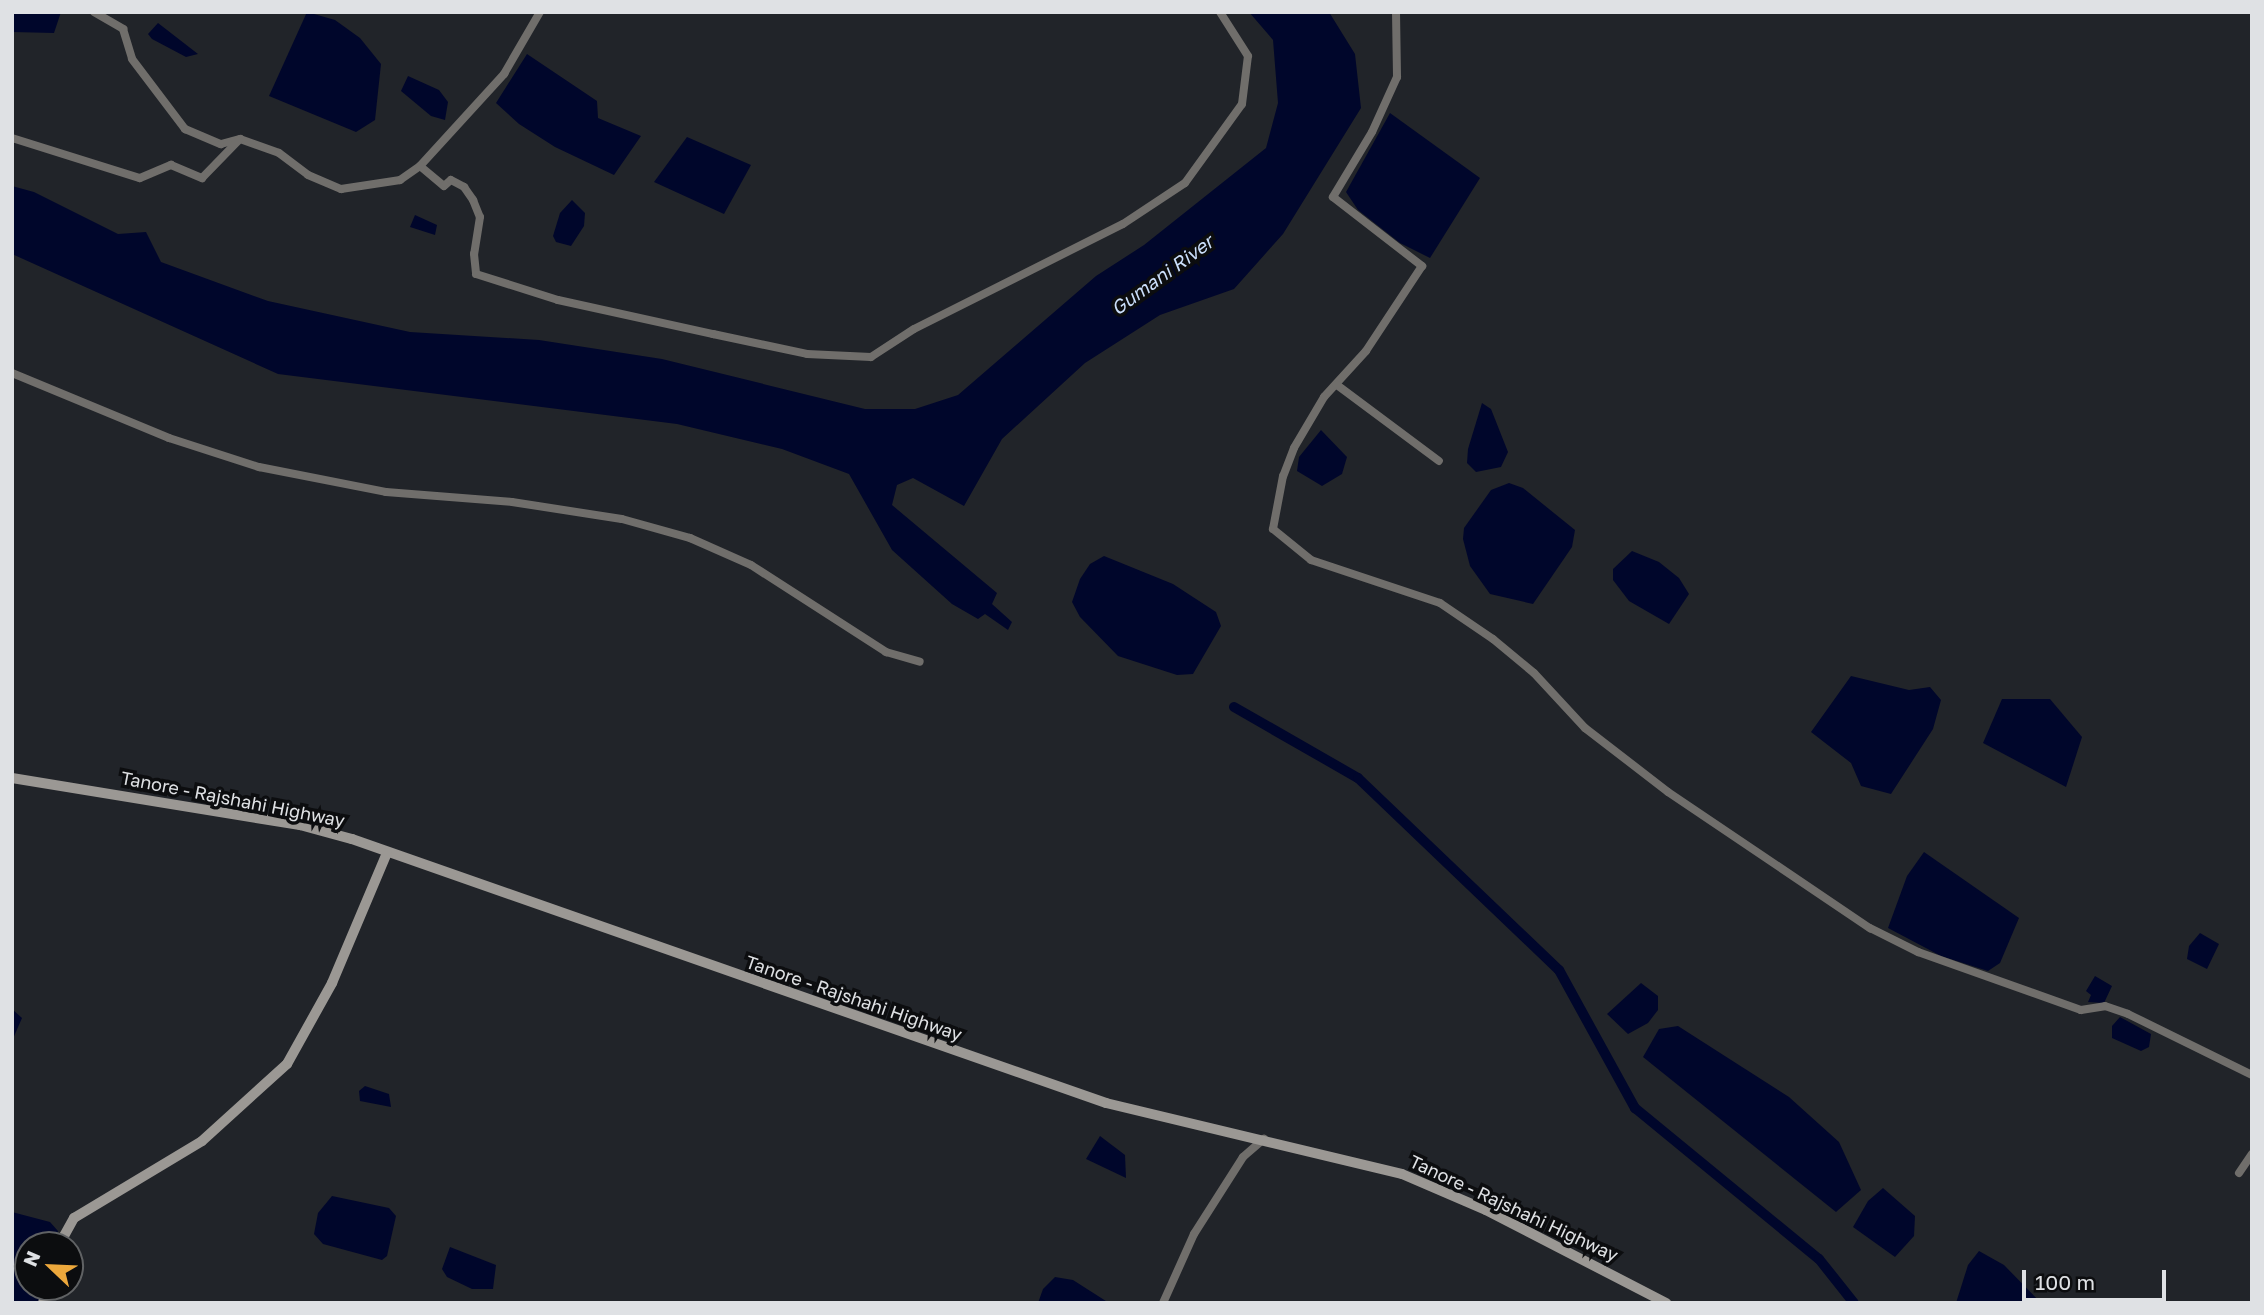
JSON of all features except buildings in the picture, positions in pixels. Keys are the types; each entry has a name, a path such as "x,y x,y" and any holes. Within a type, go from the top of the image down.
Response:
{"main road":[{"name":"Tanore - Rajshahi Highway","path":"12,778 300,825 1106,1103 1402,1174 1486,1210 1666,1303"},
{"path":"67,1231 74,1218 202,1141 287,1064 332,983 387,853"}],"street":[{"path":"94,12 123,29 132,59 185,129 221,144 240,139 279,153 308,176 341,189 400,180 420,166 504,74 540,12"},
{"path":"420,166 444,186 451,180 464,187 473,200 480,218 474,254 476,274 558,300 807,354 871,357 914,329 1123,224 1185,183 1242,104 1248,56 1220,12"},
{"path":"1396,12 1397,77 1372,132 1333,197 1422,266 1366,351 1324,397 1293,448 1283,476 1273,529 1311,561 1440,603 1493,639 1534,673 1585,728 1668,792 1870,928 1918,952 2081,1010 2105,1006 2129,1014 2252,1075"},
{"path":"12,138 140,178 171,165 202,178 240,139"},
{"path":"12,373 169,438 258,467 386,492 512,502 608,517 690,538 751,565 886,652 920,662"},
{"path":"1337,385 1439,461"},
{"path":"1163,1303 1194,1234 1243,1157 1264,1139"},
{"path":"2239,1173 2252,1154"}],"water":[{"path":"12,12 61,12 54,33 12,32"},
{"path":"307,12 335,20 360,38 381,64 375,120 356,132 269,96"},
{"name":"Gumani River","path":"1249,12 1329,12 1355,54 1361,108 1283,234 1234,289 1160,315 1085,363 1002,439 964,506 913,478 897,485 892,505 997,593 992,604 1012,622 1008,630 985,614 978,619 952,604 892,550 849,474 782,449 677,424 278,374 12,254 12,186 34,192 118,234 146,232 161,262 268,301 410,332 539,340 662,359 865,409 915,409 958,395 1096,276 1144,245 1266,148 1278,103 1273,40"},
{"path":"158,23 198,54 186,57 152,39 148,34"},
{"path":"527,54 597,101 598,118 641,136 614,175 555,147 519,124 496,103"},
{"path":"408,76 439,90 448,102 445,120 431,116 401,91"},
{"path":"1390,113 1480,178 1430,258 1400,243 1358,210 1346,192"},
{"path":"687,137 751,165 724,214 654,182"},
{"path":"572,200 585,213 584,226 571,246 556,242 553,236 560,213"},
{"path":"415,215 437,225 435,235 410,227"},
{"path":"1482,403 1491,409 1508,452 1501,467 1476,472 1467,463 1468,449"},
{"path":"1321,430 1347,457 1342,474 1322,486 1297,471 1299,457"},
{"path":"1509,483 1523,488 1575,530 1572,547 1533,604 1490,594 1470,566 1463,539 1464,528 1491,490"},
{"path":"1632,551 1659,562 1679,578 1689,594 1669,624 1629,601 1613,580 1613,569"},
{"path":"1104,556 1173,584 1216,612 1221,626 1193,674 1177,675 1118,656 1080,617 1072,602 1080,579 1090,564"},
{"path":"1851,676 1909,690 1930,687 1941,700 1933,729 1891,794 1861,786 1851,763 1811,732"},
{"path":"2002,699 2050,699 2082,737 2066,787 1983,743"},
{"path":"1924,852 2019,918 2000,963 1988,971 1941,956 1888,928 1907,876"},
{"path":"2200,933 2219,944 2207,969 2187,959 2189,946"},
{"path":"2095,976 2112,986 2104,1003 2088,1002 2091,995 2086,991"},
{"path":"1641,983 1658,996 1658,1010 1648,1023 1628,1034 1607,1014"},
{"path":"12,1009 22,1018 12,1041"},
{"path":"2120,1017 2151,1034 2149,1047 2141,1051 2112,1038 2112,1026"},
{"path":"1678,1026 1789,1097 1839,1142 1861,1190 1836,1212 1643,1057 1659,1029"},
{"path":"365,1086 389,1094 391,1107 360,1101 359,1091"},
{"path":"1100,1136 1125,1155 1126,1178 1086,1159"},
{"path":"1883,1188 1915,1216 1914,1236 1895,1257 1853,1227 1868,1201"},
{"path":"332,1196 389,1208 396,1216 387,1256 382,1260 323,1244 314,1234 318,1213"},
{"path":"12,1212 50,1222 58,1231 14,1231 14,1301 40,1301 12,1303"},
{"path":"450,1247 496,1265 493,1289 472,1289 447,1277 442,1269"},
{"path":"1979,1251 2004,1265 2041,1303 1956,1303 1968,1265"},
{"path":"1055,1277 1073,1280 1109,1303 1038,1303 1043,1289"}],"waterway":[{"path":"1234,707 1358,778 1559,970 1635,1108 1819,1259 1854,1303"}]}
